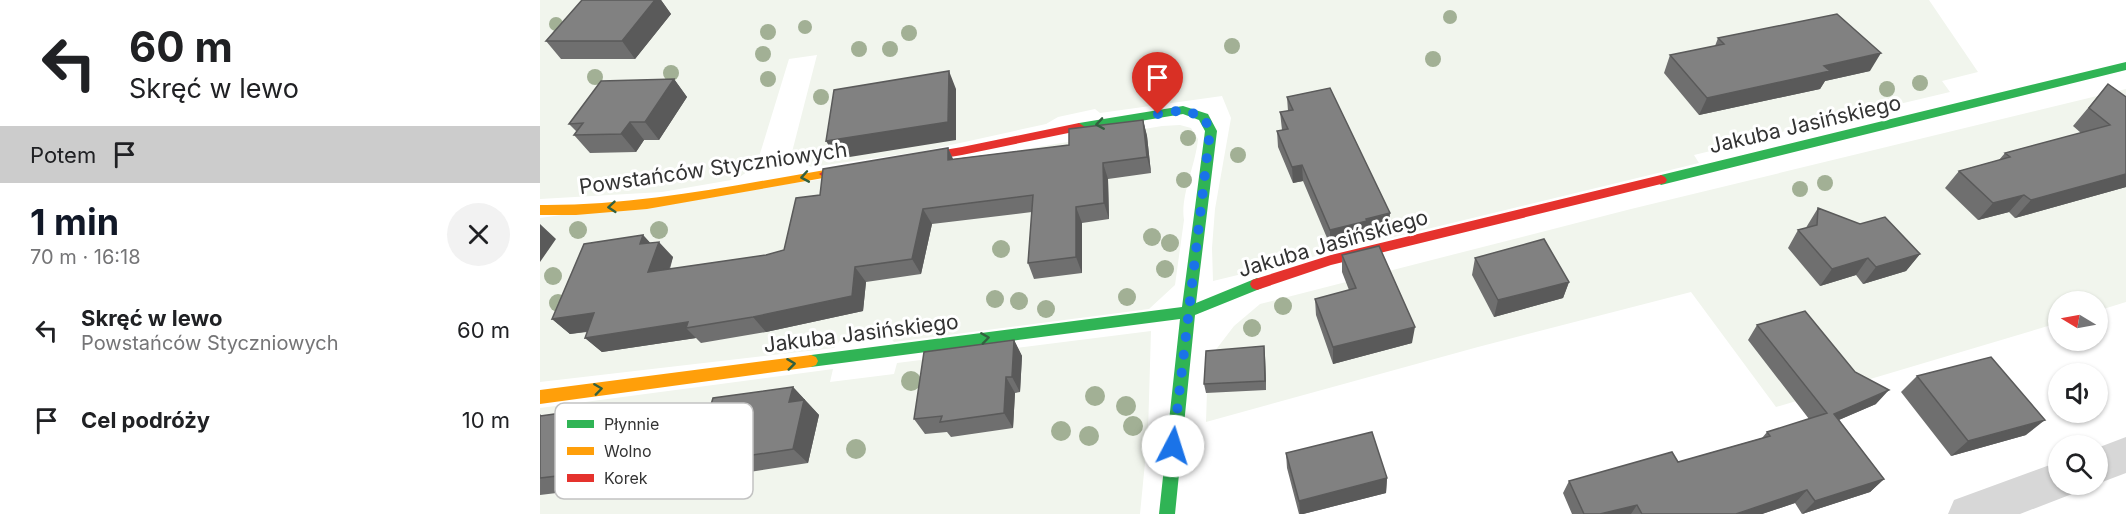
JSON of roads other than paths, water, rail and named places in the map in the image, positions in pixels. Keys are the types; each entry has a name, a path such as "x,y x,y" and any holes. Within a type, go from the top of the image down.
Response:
{"street":[{"name":"Jakuba Jasińskiego","path":"540,397 1188,312 1234,292 1331,260 1937,114 2126,66"},
{"name":"Powstańców Styczniowych","path":"540,210 566,211 650,203 962,151 1183,110 1204,117 1210,131 1167,514"},
{"path":"2108,462 2126,455"},
{"path":"1968,514 2048,485"}]}
